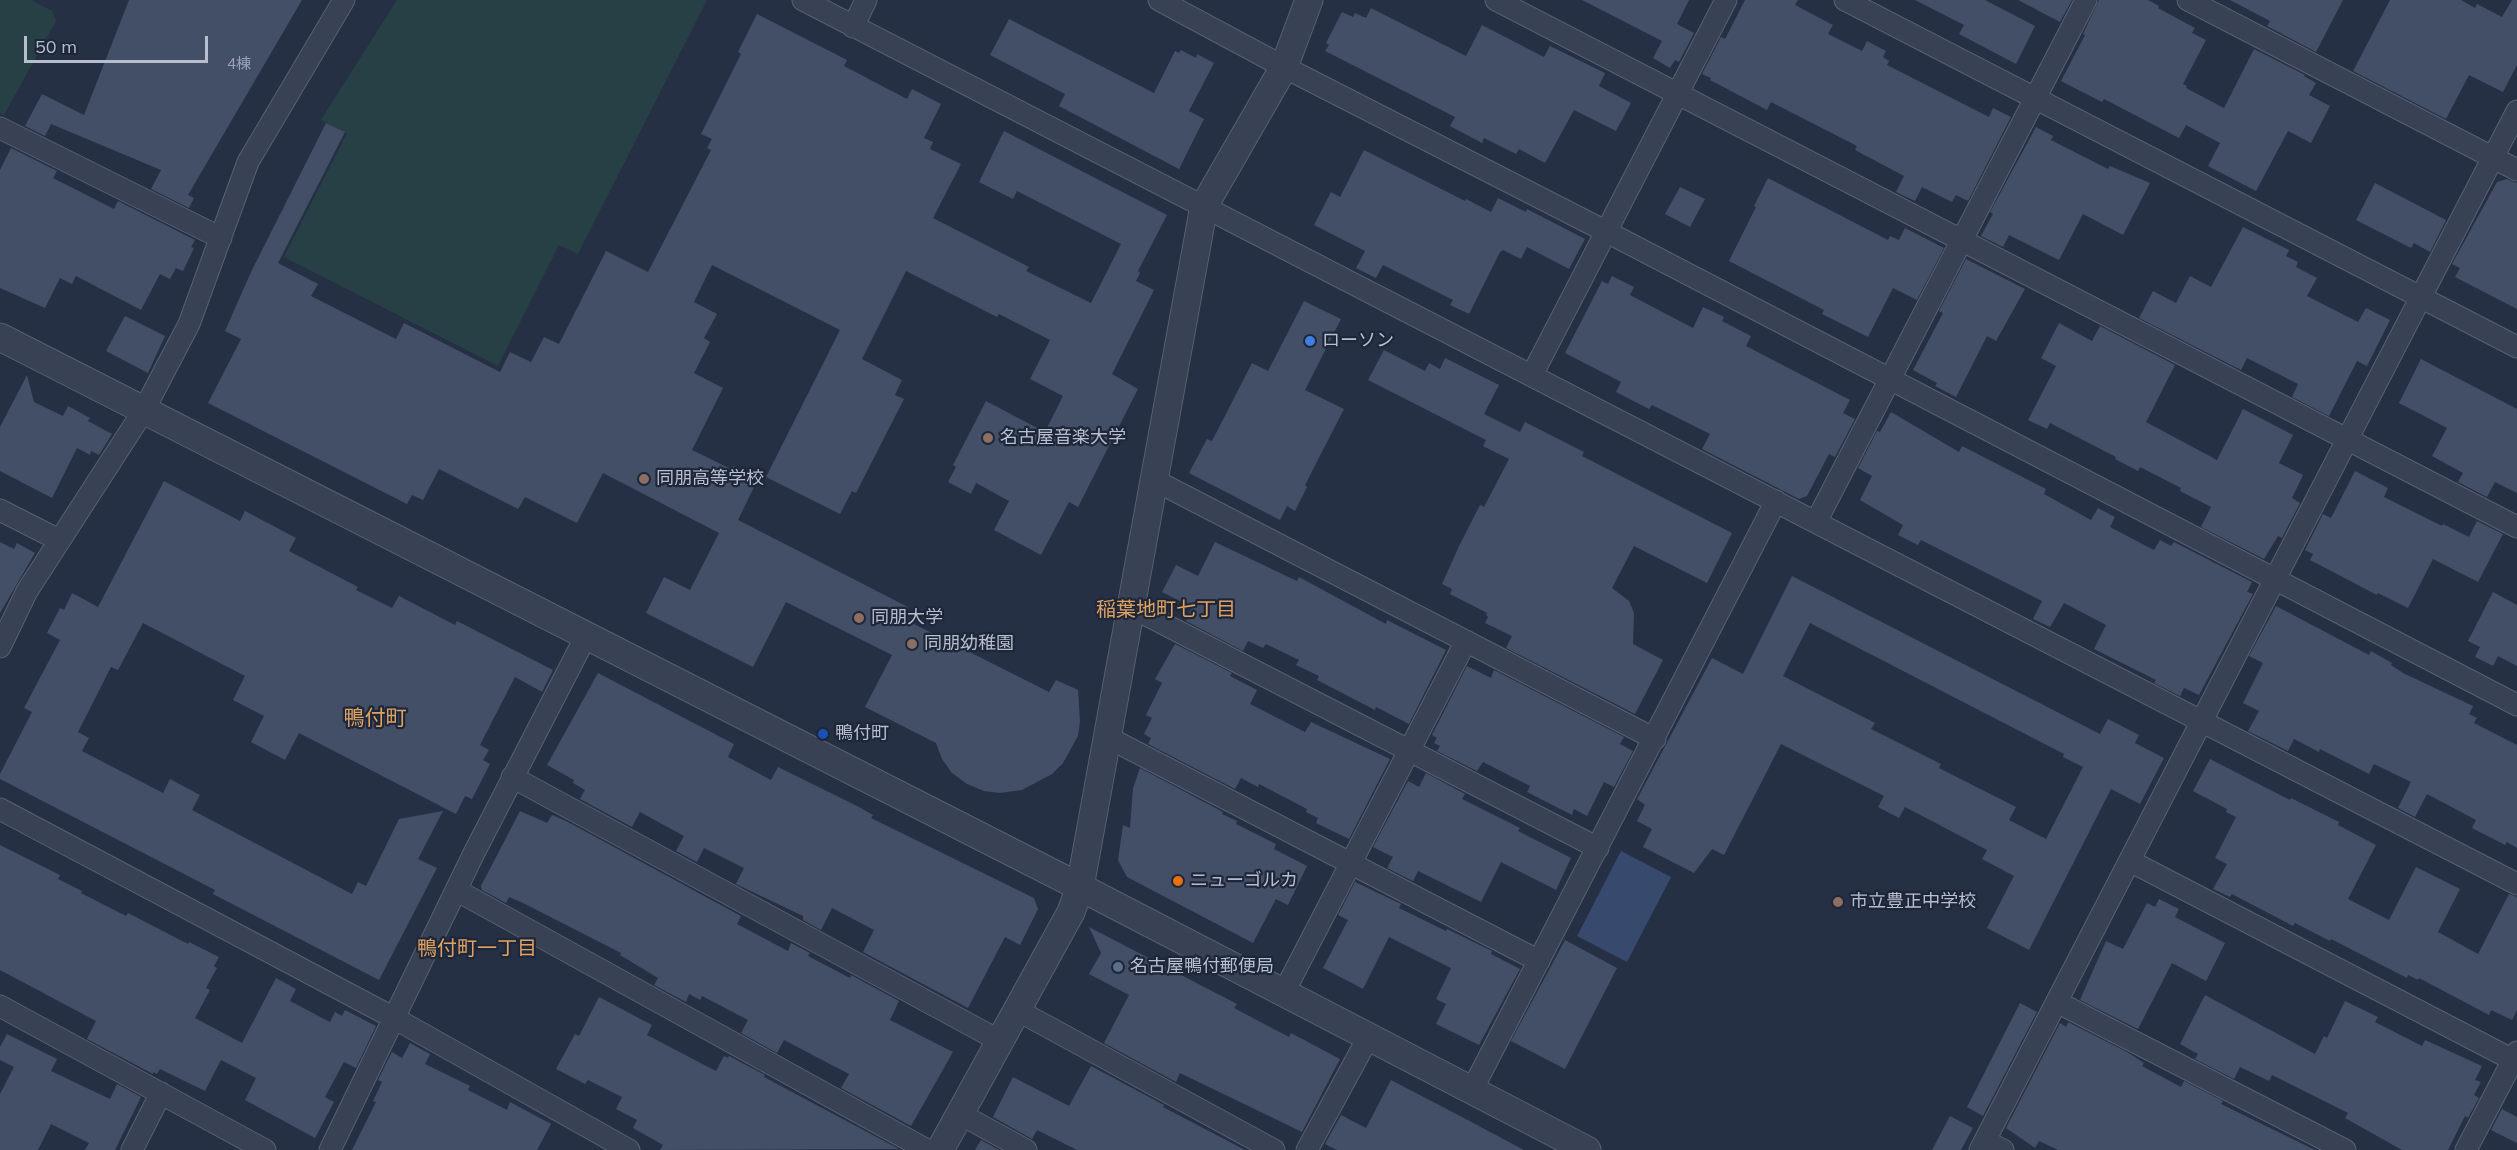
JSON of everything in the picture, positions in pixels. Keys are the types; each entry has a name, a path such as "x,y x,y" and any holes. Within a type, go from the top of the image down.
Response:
{"street":[{"path":"0,647 27,591 144,410 189,324 248,162 344,0"},
{"path":"803,0 2517,885"},
{"path":"853,27 866,0"},
{"path":"1159,0 1284,68 1607,232 2517,705"},
{"path":"940,1150 1071,912 1080,887 1204,206 1284,68 1309,0"},
{"path":"1496,0 2517,527"},
{"path":"1532,375 1726,0"},
{"path":"1845,0 2517,347"},
{"path":"1816,522 2086,0"},
{"path":"2188,0 2517,170"},
{"path":"1989,1147 2057,1002 2517,111"},
{"path":"0,128 221,238"},
{"path":"0,337 1080,887 1587,1150"},
{"path":"1154,480 1656,739"},
{"path":"1472,1090 1656,739 1776,501"},
{"path":"0,510 58,540"},
{"path":"1131,607 1598,848"},
{"path":"330,1150 512,777 586,636"},
{"path":"1284,992 1466,641"},
{"path":"1107,737 1539,962"},
{"path":"512,777 1000,1041"},
{"path":"0,809 394,1018 629,1150"},
{"path":"2130,861 2516,1058 2466,1150"},
{"path":"456,890 927,1150"},
{"path":"2057,1002 2345,1150"},
{"path":"0,1006 265,1150"},
{"path":"1017,1010 1274,1150"},
{"path":"1307,1150 1369,1036"},
{"path":"132,1150 161,1093"},
{"path":"960,1114 1026,1150"}],"green space":[{"path":"0,0 31,0 52,11 56,21 4,115 0,113"},
{"path":"397,0 707,0 578,254 559,245 498,366 284,257 347,133 321,120"}],"water":[{"path":"1621,851 1671,877 1627,962 1577,936"}],"building":[{"path":"129,0 302,0 188,195 194,198 189,208 151,189 161,170 51,124 45,136 25,126 42,94 84,115"},
{"path":"1582,0 1689,0 1677,24 1694,33 1679,62 1675,60 1670,68 1653,58 1662,41"},
{"path":"1745,0 1798,0 1795,5 1833,25 1828,34 1862,51 1867,41 1886,51 1883,57 1889,61 1887,65 1989,117 1993,108 2011,117 1968,201 1956,195 1952,202 1922,187 1915,201 1896,192 1904,176 1855,150 1857,146 1771,102 1767,110 1702,74 1721,37 1725,39"},
{"path":"1915,0 1985,0 2035,26 2016,64 1959,34 1964,25"},
{"path":"2018,0 2072,0 2060,22"},
{"path":"2099,0 2148,0 2195,28 2192,33 2206,40 2183,84 2187,86 2186,88 2224,108 2254,49 2305,75 2316,83 2309,95 2330,106 2311,143 2288,131 2256,191 2208,166 2220,143 2186,125 2179,138 2104,99 2102,102 2061,81 2085,35 2083,34"},
{"path":"2230,0 2343,0 2316,52 2267,26 2270,21"},
{"path":"2390,0 2461,0 2475,8 2477,4 2502,17 2512,0 2517,0 2517,65 2503,92 2469,75 2446,119 2353,71"},
{"path":"1371,8 1466,56 1482,25 1544,57 1550,46 1605,73 1599,86 1631,103 1616,131 1574,110 1545,163 1519,149 1516,154 1484,138 1482,143 1450,126 1455,117 1325,51 1329,45 1326,43 1342,12 1353,17 1355,13 1366,18"},
{"path":"757,14 847,60 844,66 907,99 912,89 941,104 924,138 933,142 930,149 961,164 933,218 1029,267 1026,271 1091,303 1121,244 1017,191 1013,199 979,182 1004,131 1167,215 1138,271 1140,273 1136,281 1154,290 1112,374 1138,389 1078,507 1069,502 1041,555 994,530 1009,501 976,483 971,494 948,482 956,467 953,465 986,401 1045,432 1063,396 1030,379 1050,340 999,314 997,317 906,271 862,359 902,380 895,395 904,399 856,493 852,491 840,514 766,477 840,330 712,265 694,302 717,314 704,338 710,342 694,373 723,388 692,450 731,469 733,466 758,479 738,520 908,607 902,618 1049,692 1056,680 1078,690 1080,722 1078,736 1063,763 1052,774 1022,790 1000,793 984,791 967,784 952,773 942,759 936,743 865,707 892,655 786,602 753,667 646,613 664,577 690,590 719,533 603,473 577,523 525,497 518,509 439,469 423,500 412,495 407,504 208,403 241,339 225,331 251,272 326,123 345,132 278,263 318,284 311,296 396,339 404,323 500,372 510,352 531,362 544,337 559,344 606,251 648,272 711,150 707,148 712,139 701,134 741,54 738,52"},
{"path":"1009,19 1154,93 1175,51 1179,53 1181,50 1196,58 1197,54 1214,63 1189,111 1204,119 1179,169 1059,106 1065,94 990,55"},
{"path":"2036,127 2053,136 2051,140 2108,169 2110,166 2150,183 2123,235 2083,214 2059,260 2009,235 2003,247 1981,236 1993,214 1990,212"},
{"path":"11,148 57,171 53,178 114,209 118,201 195,240 191,247 194,248 183,271 176,268 170,279 160,274 141,310 76,276 72,284 60,278 45,308 0,288 0,170"},
{"path":"1364,150 1491,212 1498,198 1526,212 1527,209 1585,239 1569,269 1527,247 1521,259 1503,250 1469,314 1450,305 1453,300 1383,265 1376,278 1356,268 1365,251 1314,225 1331,192 1340,197"},
{"path":"1768,178 1888,240 1890,236 1899,240 1905,228 1944,248 1917,300 1893,288 1868,337 1822,314 1824,310 1729,261"},
{"path":"2507,179 2517,183 2517,309 2455,277 2460,268 2452,264 2497,182"},
{"path":"2375,183 2446,220 2430,252 2414,243 2411,248 2356,220"},
{"path":"1680,187 1705,199 1690,227 1665,214"},
{"path":"2243,227 2289,250 2286,256 2298,262 2296,267 2317,278 2307,296 2358,322 2366,308 2390,320 2367,366 2357,361 2329,416 2292,397 2298,384 2247,358 2241,370 2139,318 2153,291 2176,303 2190,276 2211,287"},
{"path":"1966,259 2025,289 1996,341 1987,336 1956,397 1935,386 1937,383 1913,370 1943,313 1939,311"},
{"path":"1612,276 1634,287 1630,295 1693,328 1703,307 1724,317 1722,321 1751,336 1746,346 1850,400 1843,413 1855,419 1835,457 1829,454 1807,496 1799,499 1702,449 1710,434 1652,405 1649,409 1616,392 1621,382 1565,353 1602,281 1608,284"},
{"path":"1304,301 1341,319 1305,390 1344,409 1305,485 1307,487 1295,511 1287,506 1280,520 1189,473 1207,439 1212,441 1252,363 1268,371"},
{"path":"125,316 165,336 148,373 106,351"},
{"path":"2059,323 2092,341 2100,326 2175,365 2146,422 2217,460 2243,409 2293,435 2279,463 2303,475 2292,498 2300,503 2282,538 2278,536 2264,559 2201,527 2211,507 2180,491 2181,488 2140,467 2138,471 2050,423 2047,429 2028,420 2056,366 2041,358"},
{"path":"1384,350 1425,371 1429,363 1440,369 1445,358 1499,385 1484,414 1520,432 1525,422 1584,452 1582,456 1732,533 1707,583 1634,546 1612,588 1629,601 1634,613 1633,644 1663,660 1635,714 1506,648 1512,636 1485,623 1487,613 1450,594 1452,589 1442,584 1480,505 1484,507 1509,459 1483,446 1486,440 1368,380"},
{"path":"2421,359 2517,409 2517,493 2495,482 2487,497 2458,482 2463,473 2432,456 2447,428 2399,403"},
{"path":"27,375 34,402 63,416 68,406 90,418 88,421 112,434 99,455 91,451 90,455 77,448 52,498 0,471 0,427"},
{"path":"1891,412 1959,452 1962,446 2046,489 2044,494 2091,520 2098,508 2115,517 2110,527 2154,550 2160,540 2171,546 2174,542 2252,582 2247,592 2253,594 2199,695 2184,688 2180,696 2154,683 2156,680 2094,649 2106,625 2064,603 2050,627 2033,619 2042,601 1921,540 1918,545 1898,535 1903,525 1860,500 1872,476 1858,468 1877,431 1880,432"},
{"path":"2355,471 2388,488 2384,497 2442,526 2443,524 2469,537 2477,521 2503,534 2478,582 2433,559 2408,608 2378,593 2377,595 2310,560 2313,554 2305,550 2323,514 2331,518"},
{"path":"164,481 240,521 245,511 296,538 289,551 358,587 356,590 392,608 399,596 455,625 457,621 553,670 542,692 515,677 480,745 489,750 483,760 490,764 472,799 465,796 456,814 299,733 285,760 251,742 264,716 233,700 245,676 143,623 118,670 111,667 78,732 89,738 82,751 163,793 170,779 200,795 192,810 352,894 358,882 366,886 399,819 443,811 418,859 437,868 379,980 213,894 215,890 0,779 0,774 32,712 24,708 60,640 47,633 60,608 64,610 72,593 98,607"},
{"path":"0,542 14,549 17,543 35,553 0,613"},
{"path":"1215,542 1297,581 1299,577 1386,624 1387,620 1446,650 1409,724 1376,707 1375,710 1317,680 1319,676 1296,665 1299,660 1266,644 1263,648 1248,641 1243,651 1186,621 1192,607 1162,592 1176,565 1198,576"},
{"path":"1792,576 2100,734 2108,719 2139,735 2135,743 2164,758 2140,804 2111,789 2029,950 1987,928 2014,876 1982,859 1987,850 1905,807 1899,818 1878,807 1884,796 1781,744 1724,855 1712,849 1694,873 1643,847 1652,829 1637,821 1645,805 1637,799 1712,658 1743,674","holes":["1810,623 2064,754 2063,757 2083,767 2046,839 2009,820 2016,807 1939,768 1941,764 1871,729 1875,723 1783,676"]},
{"path":"2493,592 2517,605 2517,666 2498,656 2493,666 2475,657 2480,647 2468,641"},
{"path":"2276,606 2369,655 2371,651 2392,663 2391,665 2403,673 2473,706 2469,714 2477,718 2474,723 2517,745 2517,848 2507,842 2505,845 2472,828 2476,820 2427,794 2415,817 2398,808 2411,782 2374,764 2369,774 2320,749 2319,752 2294,739 2288,751 2248,731 2259,711 2243,703 2263,663 2249,656"},
{"path":"1175,644 1232,673 1230,676 1257,690 1250,704 1305,732 1311,722 1390,759 1349,839 1316,823 1318,818 1306,812 1307,809 1259,784 1258,787 1241,778 1235,789 1148,744 1151,738 1144,734 1152,718 1146,715 1162,683 1155,679"},
{"path":"1467,666 1491,678 1494,670 1624,737 1620,744 1633,751 1614,787 1604,782 1587,816 1574,809 1572,815 1527,792 1530,786 1483,762 1477,771 1437,751 1440,746 1434,743 1437,738 1432,735"},
{"path":"598,673 734,744 728,757 771,780 778,767 859,807 873,815 871,818 1034,898 1038,909 1020,945 1005,937 968,1008 863,952 874,930 832,908 821,930 803,920 803,916 736,884 744,868 704,848 697,862 676,851 684,836 640,812 632,827 580,799 585,790 573,783 574,780 547,765"},
{"path":"2210,759 2339,822 2338,825 2376,845 2348,899 2389,920 2416,867 2460,889 2438,932 2478,954 2509,894 2517,897 2517,1010 2512,1020 2491,1010 2489,1015 2419,978 2418,980 2408,975 2407,978 2331,939 2330,941 2295,923 2293,926 2232,894 2230,897 2213,889 2227,864 2215,858 2236,817 2226,812 2227,809 2193,791"},
{"path":"1140,768 1223,812 1222,814 1237,821 1236,824 1276,844 1274,849 1307,866 1288,905 1276,899 1253,943 1127,877 1118,860 1123,825 1130,828 1133,788"},
{"path":"1426,773 1465,794 1462,799 1520,828 1518,831 1571,858 1556,890 1501,862 1481,902 1418,871 1413,881 1387,868 1393,857 1373,847 1408,781 1419,787"},
{"path":"520,811 547,823 552,815 568,822 741,916 737,924 788,951 791,943 810,953 808,956 850,978 851,975 899,1001 890,1020 953,1052 911,1126 841,1088 849,1074 784,1040 777,1053 741,1033 748,1020 702,996 700,1000 689,994 686,1002 654,985 658,978 620,955 621,953 523,903 509,897 506,903 482,890 481,886"},
{"path":"0,845 60,875 58,879 82,891 81,893 126,916 128,913 219,957 214,966 217,968 206,988 210,990 195,1018 242,1043 276,978 296,989 290,1001 330,1022 335,1012 342,1016 345,1010 376,1026 356,1068 344,1062 325,1097 334,1102 315,1138 245,1100 256,1078 221,1060 205,1091 160,1069 157,1074 153,1072 153,1074 87,1039 96,1021 0,970"},
{"path":"1355,882 1401,904 1399,908 1492,951 1491,954 1520,969 1479,1045 1436,1024 1446,1004 1436,999 1451,968 1389,937 1363,989 1323,968 1348,920 1338,915"},
{"path":"2159,899 2179,909 2175,917 2225,943 2206,981 2172,963 2138,1029 2080,1000 2106,941 2123,949 2147,903 2155,907"},
{"path":"1089,927 1237,1004 1234,1008 1289,1037 1291,1033 1340,1059 1302,1132 1180,1073 1176,1082 1104,1043 1129,995 1089,974 1101,953"},
{"path":"1565,940 1617,968 1565,1069 1511,1041"},
{"path":"2205,995 2315,1054 2324,1036 2327,1038 2345,1001 2378,1017 2375,1022 2422,1046 2425,1040 2482,1066 2475,1080 2481,1082 2474,1095 2479,1098 2468,1118 2465,1116 2448,1150 2402,1150 2345,1118 2348,1113 2272,1075 2269,1081 2240,1067 2234,1079 2195,1059 2198,1054 2180,1044"},
{"path":"599,997 652,1025 647,1035 716,1071 724,1056 728,1058 729,1056 899,1149 660,1150 663,1145 633,1128 637,1120 616,1109 622,1097 588,1080 585,1084 556,1069 575,1034 579,1036"},
{"path":"2020,1003 2037,1012 1983,1116 1967,1107"},
{"path":"2068,1022 2127,1052 2144,1063 2142,1066 2181,1087 2184,1081 2223,1101 2221,1104 2315,1150 2058,1150 2039,1141 2035,1148 2006,1128 2060,1023 2066,1027"},
{"path":"7,1034 57,1059 51,1071 110,1099 117,1084 141,1097 115,1150 85,1150 89,1143 51,1124 38,1150 0,1150 0,1094 14,1067 0,1060 0,1047"},
{"path":"410,1043 430,1054 425,1064 470,1086 468,1090 507,1110 510,1102 551,1124 537,1150 352,1150 376,1102 373,1101 382,1082 378,1080 392,1052 402,1058"},
{"path":"1091,1066 1245,1150 1077,1150 1037,1130 1032,1139 993,1117 1013,1077 1069,1106"},
{"path":"1391,1080 1524,1150 1337,1150 1325,1144 1341,1115 1366,1128"},
{"path":"2502,1109 2517,1117 2517,1143 2491,1130"},
{"path":"1950,1116 1973,1128 1961,1150 1932,1150"},
{"path":"981,1140 999,1150 975,1150"}],"place":[{"name":"ローソン","path":"1310,341"},
{"name":"名古屋音楽大学","path":"988,438"},
{"name":"同朋高等学校","path":"644,479"},
{"name":"同朋大学","path":"859,618"},
{"name":"同朋幼稚園","path":"912,644"},
{"name":"鴨付町","path":"823,734"},
{"name":"ニューゴルカ","path":"1178,881"},
{"name":"市立豊正中学校","path":"1838,902"},
{"name":"名古屋鴨付郵便局","path":"1118,967"}],"district":[{"name":"稲葉地町七丁目","path":"1166,610"},
{"name":"鴨付町","path":"375,719"},
{"name":"鴨付町一丁目","path":"477,949"}]}
